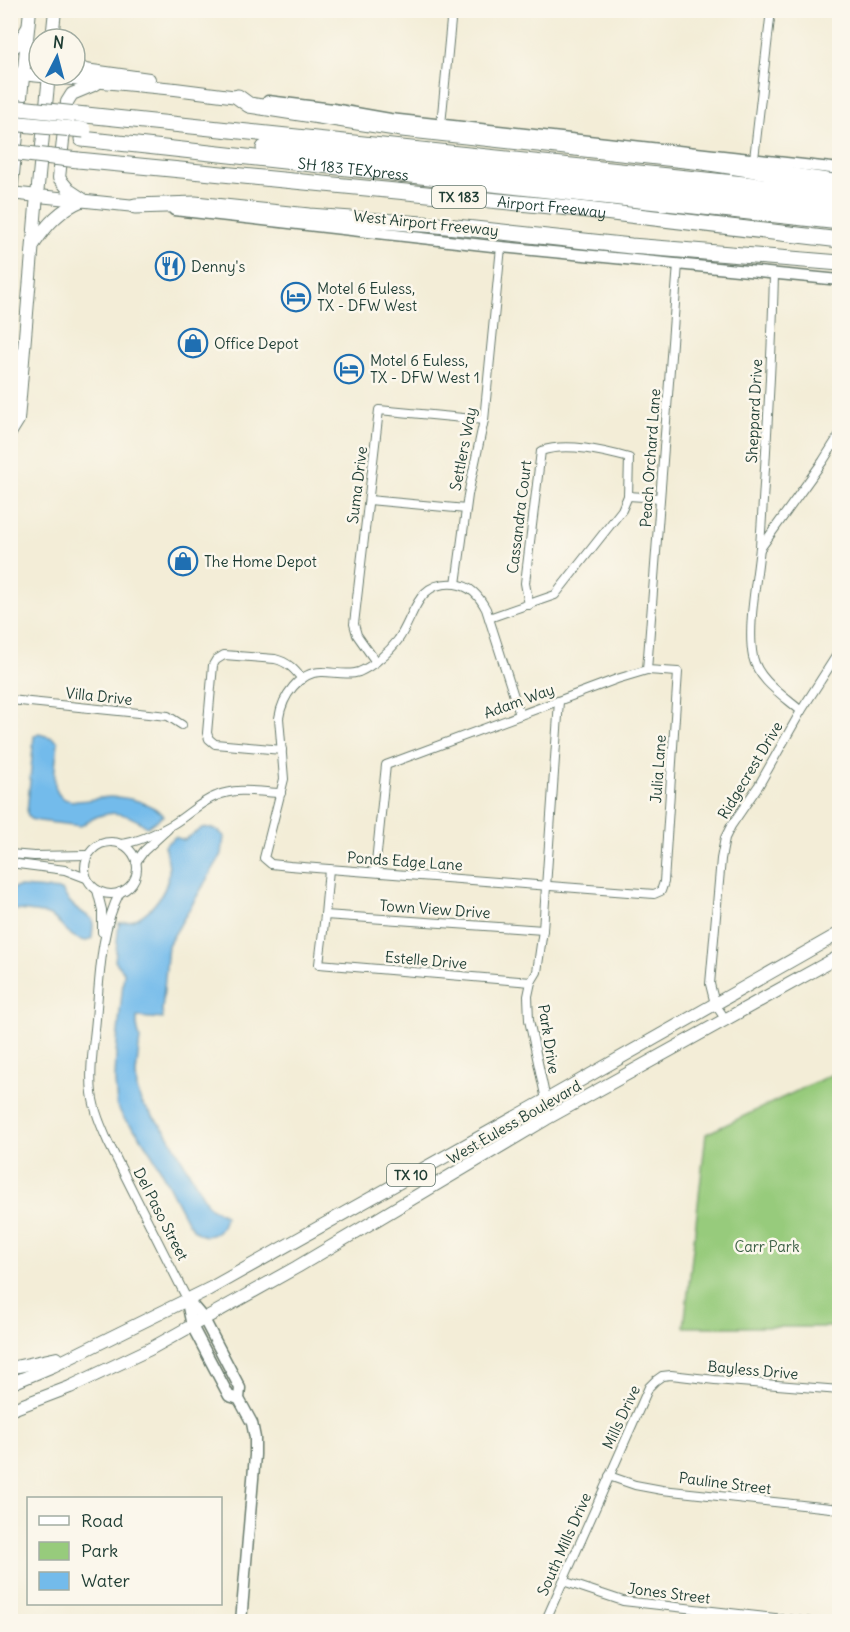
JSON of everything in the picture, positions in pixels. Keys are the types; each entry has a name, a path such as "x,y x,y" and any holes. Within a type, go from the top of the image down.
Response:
{"highway":[{"path":"238,97 249,105 402,129 703,162 840,183"},
{"path":"10,107 84,128 840,194"},
{"name":"SH 183 TEXpress","path":"84,128 840,222"},
{"name":"SH 183 TEXpress","path":"13,129 84,128 840,208"},
{"name":"Airport Freeway","path":"10,152 570,208 840,240"},
{"path":"135,206 195,204 840,264"}],"main road":[{"path":"11,196 13,129 24,75 30,10"},
{"path":"54,27 55,10"},
{"path":"10,51 19,42 29,25"},
{"path":"87,70 157,80 175,89"},
{"path":"10,73 27,75"},
{"path":"87,80 175,89 441,125 840,169"},
{"path":"84,200 69,190 60,178 67,102 72,94 100,82"},
{"path":"10,433 18,420 36,195 48,87"},
{"name":"West Airport Freeway","path":"11,196 36,195 501,247 840,280"},
{"path":"32,247 43,230 56,217 70,206 84,200"},
{"name":"West Euless Boulevard","path":"10,1384 53,1366 209,1288 840,933"},
{"name":"West Euless Boulevard","path":"10,1410 70,1387 192,1326 297,1268 546,1119 840,956"},
{"name":"Del Paso Street","path":"187,1299 204,1319 240,1388 239,1399 252,1423 255,1438 241,1622"},
{"name":"Del Paso Street","path":"187,1299 192,1326 229,1396 239,1399"},
{"path":"10,1368 85,1350"},
{"path":"10,1415 40,1400"}],"street":[{"path":"441,125 452,10"},
{"path":"754,159 771,10"},
{"name":"Settlers Way","path":"456,584 466,509 484,420 501,247"},
{"name":"Peach Orchard Lane","path":"646,670 678,264"},
{"name":"Sheppard Drive","path":"774,273 759,550 753,617 753,658 761,674 770,684 801,711"},
{"name":"Suma Drive","path":"375,662 357,635 354,624 379,410 484,420"},
{"path":"759,550 824,461 840,434"},
{"name":"Cassandra Court","path":"529,605 525,583 541,451 554,446 608,452 629,458 628,495"},
{"path":"489,618 555,595 622,510 628,495 660,498"},
{"path":"369,500 466,509"},
{"path":"136,862 144,851 173,824 216,796 237,790 281,793 285,771 279,718 290,690 307,675 320,672 357,673 375,662 398,640 426,591 436,585 456,584 471,589 480,598 489,618 520,715"},
{"name":"Ridgecrest Drive","path":"726,1020 715,1004 710,984 721,859 725,838 840,650"},
{"path":"282,750 215,744 209,739 207,733 213,665 224,655 276,659 293,668 303,680"},
{"name":"Adam Way","path":"375,872 386,765 646,670"},
{"name":"Julia Lane","path":"646,670 678,672 664,882 661,891 654,894"},
{"name":"Villa Drive","path":"10,700 168,716 182,725"},
{"name":"Park Drive","path":"546,1119 546,1100 529,1020 528,996 531,982 537,972 543,930 559,701"},
{"name":"Ponds Edge Lane","path":"281,793 264,858 271,864 654,894"},
{"path":"121,844 143,839 173,824"},
{"path":"10,862 65,870 86,878 97,890 112,894 120,892 132,883 135,877 136,862 128,848 121,844 114,842 99,844 88,855 85,862 86,878"},
{"path":"10,854 88,855"},
{"path":"326,915 329,869"},
{"path":"97,890 102,910 103,942"},
{"path":"103,942 120,892"},
{"name":"Town View Drive","path":"326,915 543,930"},
{"name":"Estelle Drive","path":"326,915 319,964 531,982"},
{"name":"Del Paso Street","path":"103,942 91,1075 92,1095 108,1142 187,1299"},
{"name":"Bayless Drive","path":"665,1376 840,1390"},
{"name":"Mills Drive","path":"609,1476 649,1387 665,1376"},
{"name":"Pauline Street","path":"609,1476 635,1485 662,1490 840,1509"},
{"name":"South Mills Drive","path":"545,1622 609,1476"},
{"name":"Jones Street","path":"563,1581 623,1601 811,1622"}],"green space":[{"name":"Carr Park","path":"839,1071 839,1327 684,1327 706,1134"}],"water":[{"path":"39,734 58,742 55,784 60,796 73,801 105,797 126,798 146,804 164,815 147,827 130,817 114,813 98,816 81,826 30,819 27,813 34,736"},
{"path":"202,828 214,829 224,836 222,854 168,945 163,1019 137,1017 140,1039 136,1074 141,1102 167,1133 209,1207 225,1216 218,1231 205,1236 195,1231 188,1223 153,1156 138,1133 125,1120 117,1106 115,1082 124,972 115,961 119,923 138,918 160,897 168,879 169,870 164,846 175,837 184,840"},
{"path":"20,887 62,890 71,903 92,919 92,938 87,941 76,938 47,915 13,909 11,890"}],"place":[{"name":"Denny's","path":"170,266"},
{"name":"Motel 6 Euless, TX - DFW West","path":"296,297"},
{"name":"Office Depot","path":"193,343"},
{"name":"Motel 6 Euless, TX - DFW West 1","path":"349,369"},
{"name":"The Home Depot","path":"183,561"}]}
